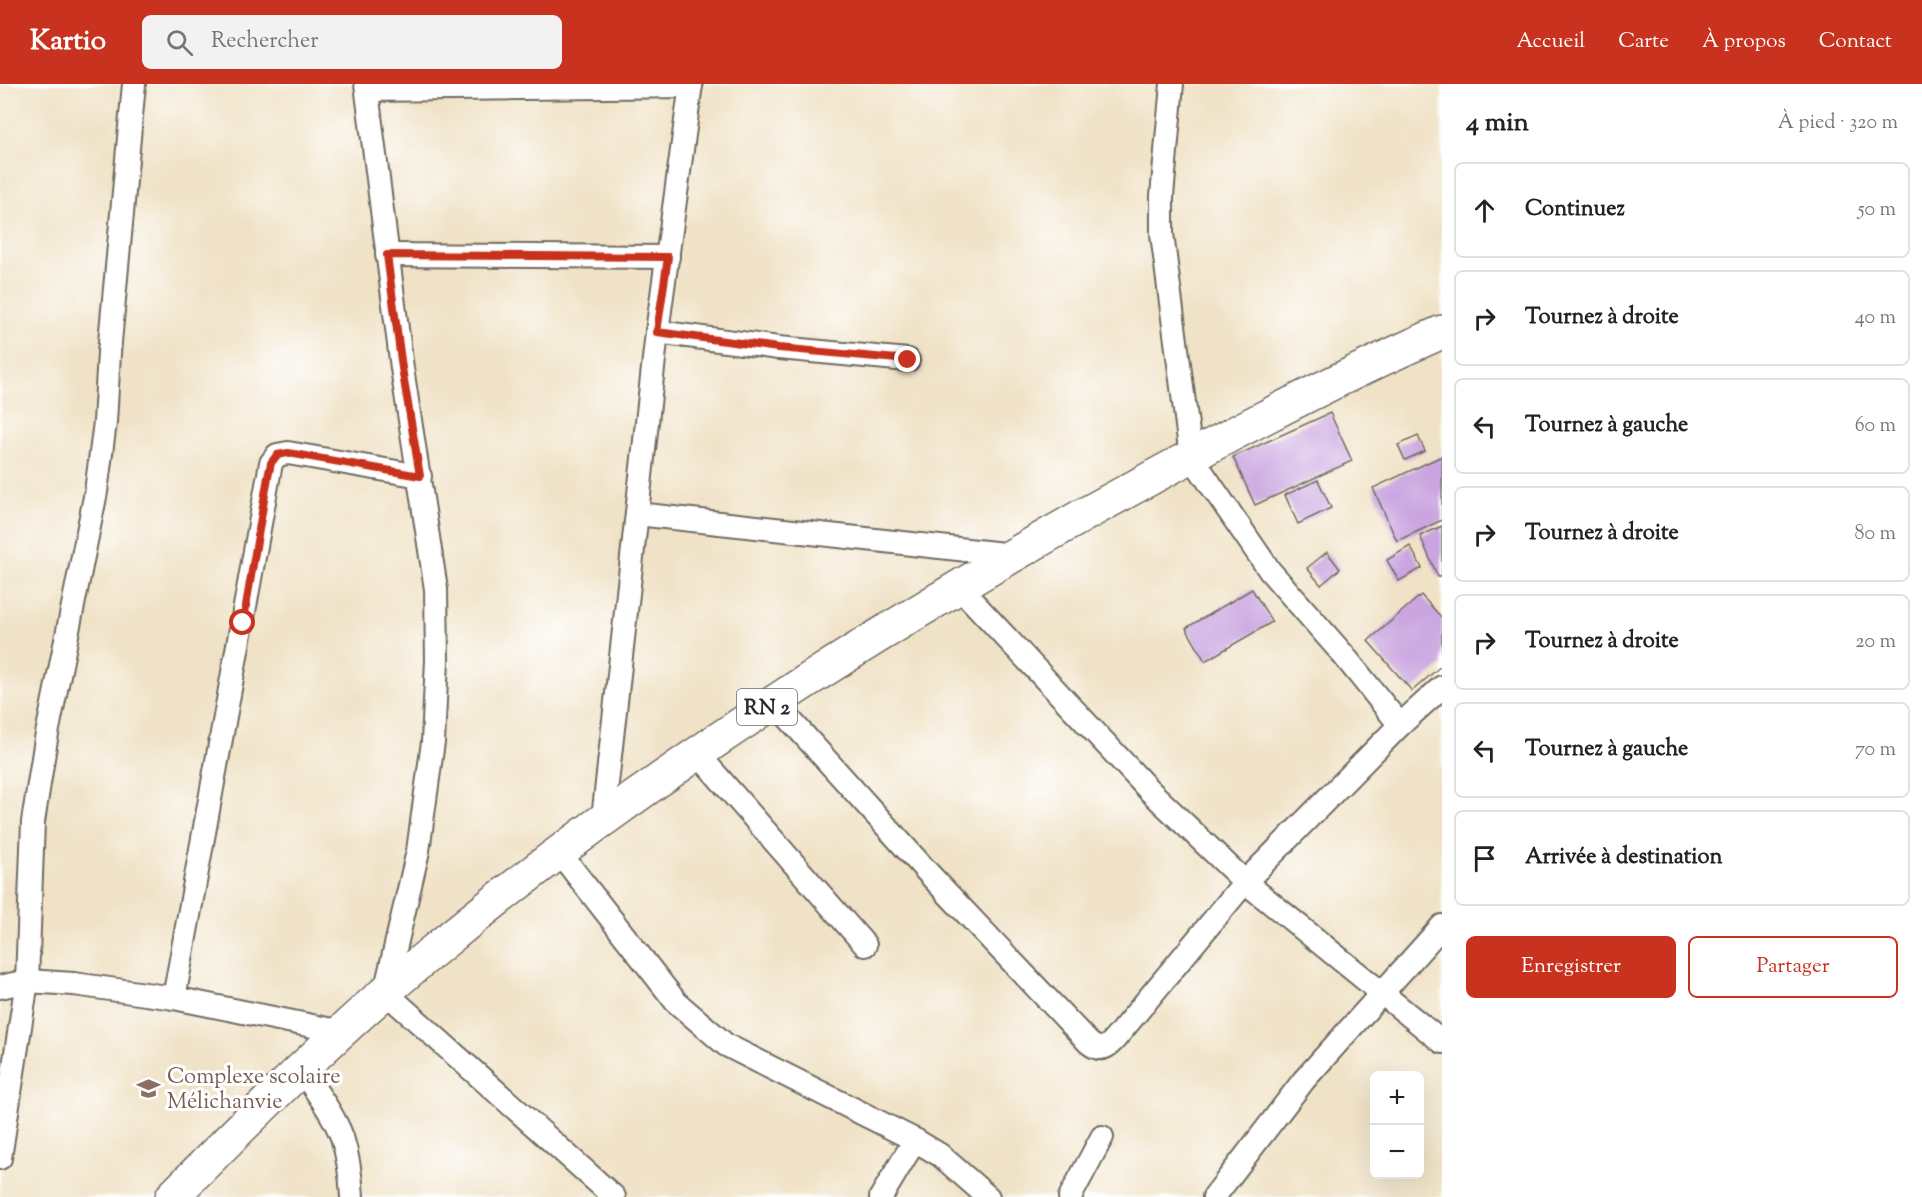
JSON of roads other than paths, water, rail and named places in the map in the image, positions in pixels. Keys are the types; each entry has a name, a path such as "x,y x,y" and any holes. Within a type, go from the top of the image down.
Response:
{"highway":[{"name":"RN 2","path":"172,1197 301,1069 385,993 475,917 559,852 697,753 1013,555 1191,456 1309,394 1442,332"}],"street":[{"path":"0,1158 27,981 33,822 46,738 96,492 105,422 109,353 134,84"},
{"path":"1172,84 1162,196 1162,234 1183,380 1191,456 1270,571 1400,724"},
{"path":"603,819 657,332 691,85 366,87 402,368 436,590 437,660 434,742 418,851 385,993 615,1197"},
{"path":"387,255 668,257"},
{"path":"657,332 779,348 908,360"},
{"path":"174,998 271,463 277,455 288,453 420,476"},
{"path":"637,513 1013,555"},
{"path":"959,587 1148,789 1245,882 1442,1042"},
{"path":"775,703 1030,982 1095,1048 1101,1049 1108,1047 1245,882 1400,724 1442,687"},
{"path":"697,753 866,945"},
{"path":"559,852 676,1002 699,1024 726,1045 915,1140 940,1155 988,1197"},
{"path":"1214,1197 1304,1080 1442,926"},
{"path":"0,987 27,981 74,984 174,998 342,1032"},
{"path":"301,1069 326,1106 342,1136 350,1172 352,1197"},
{"path":"1070,1197 1102,1137"},
{"path":"880,1197 915,1140"}],"place":[{"name":"Complexe scolaire Mélichanvie","path":"149,1088"}]}
